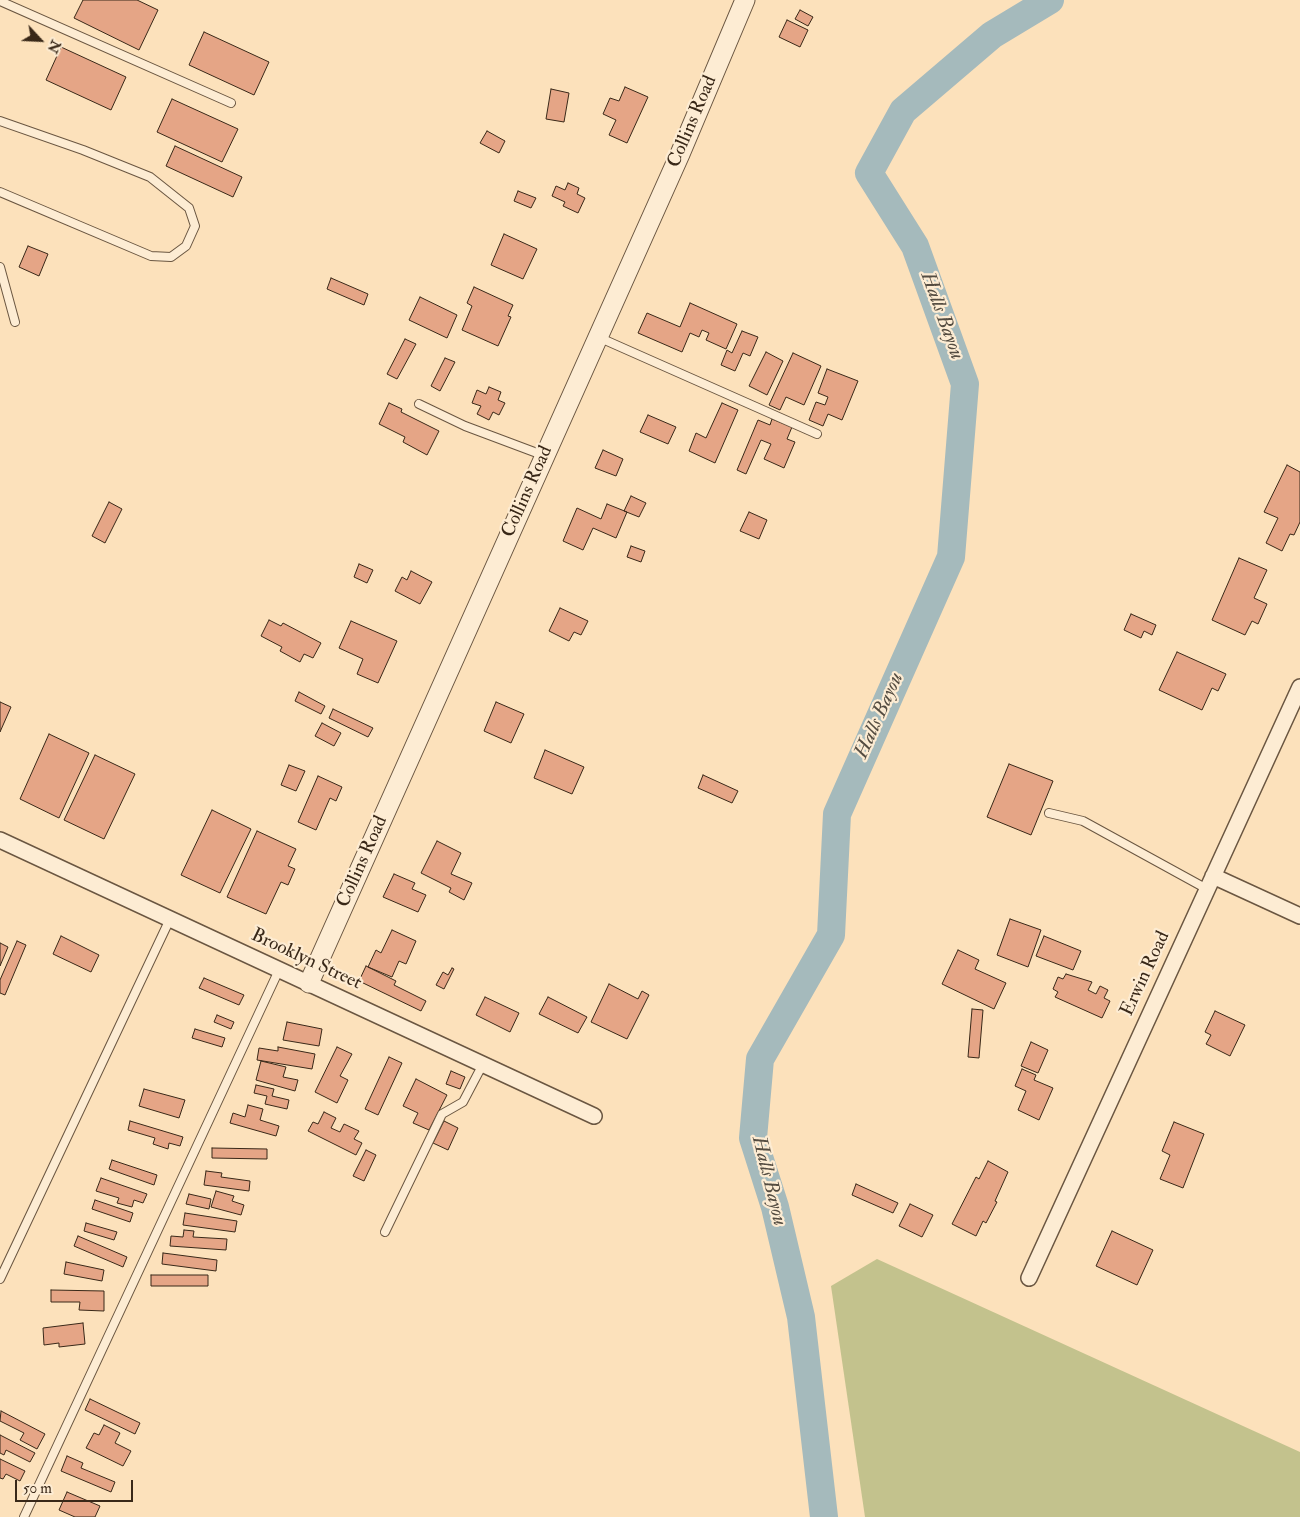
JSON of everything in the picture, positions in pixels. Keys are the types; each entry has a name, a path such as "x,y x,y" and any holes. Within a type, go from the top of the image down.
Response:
{"street":[{"name":"Collins Road","path":"309,983 598,337 745,0"},
{"name":"Erwin Road","path":"1029,1278 1300,687"},
{"name":"Brooklyn Street","path":"0,840 594,1116"},
{"path":"1210,882 1300,916"}],"lane":[{"path":"0,1 231,103"},
{"path":"0,121 83,150 150,177 189,208 195,226 186,246 170,257 151,256 0,192"},
{"path":"0,267 14,322"},
{"path":"598,337 817,434"},
{"path":"420,404 465,426 545,456"},
{"path":"1049,813 1083,821 1210,882"},
{"path":"0,1279 170,918"},
{"path":"24,1517 279,970"},
{"path":"385,1232 442,1114 463,1102 482,1064"}],"shaded area":[{"path":"877,1259 1300,1452 1300,1517 865,1517 831,1286"}],"building":[{"path":"83,0 137,0 158,10 139,50 74,18"},
{"path":"800,10 813,17 808,26 795,19"},
{"path":"787,20 808,30 800,47 779,37"},
{"path":"204,32 269,62 254,95 189,65"},
{"path":"61,47 126,77 111,110 46,80"},
{"path":"625,87 648,97 627,143 609,135 616,120 603,114 610,98 619,101"},
{"path":"551,89 569,93 564,122 546,119"},
{"path":"172,99 238,129 222,162 157,132"},
{"path":"487,131 505,141 499,153 480,143"},
{"path":"175,146 242,177 233,197 166,166"},
{"path":"568,183 579,188 577,194 585,198 578,213 563,206 565,202 552,196 556,186 565,190"},
{"path":"518,191 536,198 531,208 514,201"},
{"path":"504,234 537,249 523,279 491,265"},
{"path":"28,246 48,254 39,276 19,267"},
{"path":"331,278 368,294 364,305 327,289"},
{"path":"474,287 513,305 508,316 511,317 498,346 462,330 472,306 467,303"},
{"path":"420,297 457,315 447,338 409,320"},
{"path":"690,303 737,324 726,349 706,340 709,333 702,330 699,337 690,333 682,352 638,333 647,313 680,327"},
{"path":"742,331 758,337 750,356 743,353 735,371 721,365 727,350 732,353"},
{"path":"405,339 416,344 397,379 387,374"},
{"path":"766,352 783,361 767,395 749,386"},
{"path":"793,353 821,366 804,405 786,397 780,410 769,405"},
{"path":"445,358 455,362 440,391 431,386"},
{"path":"827,369 858,381 842,420 828,414 823,426 809,420 816,402 825,405 828,397 818,393"},
{"path":"489,387 501,392 498,400 505,403 499,415 493,412 489,420 477,414 481,406 472,403 477,390 486,394"},
{"path":"389,403 402,409 401,412 439,431 427,455 403,442 405,437 379,424"},
{"path":"722,403 738,410 715,463 689,451 696,433 706,438"},
{"path":"648,415 676,427 668,444 640,432"},
{"path":"772,419 792,427 787,439 795,442 784,468 764,459 771,444 761,440 746,474 737,470 758,420 770,425"},
{"path":"603,450 623,459 616,476 595,468"},
{"path":"1287,465 1300,472 1300,522 1294,535 1290,534 1282,551 1266,543 1278,518 1264,512"},
{"path":"631,496 646,503 639,517 624,511"},
{"path":"109,502 122,509 105,543 92,536"},
{"path":"607,504 627,512 616,538 593,528 583,550 563,541 577,508 601,519"},
{"path":"749,512 767,520 759,539 740,531"},
{"path":"631,546 645,551 641,562 627,557"},
{"path":"1239,558 1267,570 1254,598 1267,604 1258,624 1252,621 1245,635 1212,620"},
{"path":"359,564 373,570 367,583 354,577"},
{"path":"411,571 432,582 420,604 395,591 402,577 407,580"},
{"path":"560,608 588,621 581,635 574,632 569,641 549,631"},
{"path":"1131,614 1156,625 1152,635 1144,631 1141,638 1124,630"},
{"path":"269,620 281,626 283,623 321,643 313,658 304,654 300,662 280,651 282,647 261,636"},
{"path":"351,621 397,641 378,683 357,674 363,659 339,648"},
{"path":"1177,652 1226,674 1218,691 1212,688 1202,710 1159,690"},
{"path":"299,692 325,706 321,714 295,701"},
{"path":"0,702 11,707 0,732"},
{"path":"496,702 524,714 511,743 484,731"},
{"path":"333,709 373,728 368,737 329,718"},
{"path":"322,723 341,733 334,746 315,736"},
{"path":"49,734 89,753 59,818 20,799"},
{"path":"545,750 584,767 572,794 534,778"},
{"path":"95,755 135,774 104,839 64,820"},
{"path":"1009,764 1053,781 1031,835 987,817"},
{"path":"289,765 305,771 296,791 281,785"},
{"path":"703,775 738,791 732,803 698,788"},
{"path":"318,776 342,787 336,801 330,798 316,830 298,822"},
{"path":"212,810 251,829 220,893 181,875"},
{"path":"257,831 296,849 288,866 295,869 288,885 281,882 266,914 227,897"},
{"path":"437,841 461,853 451,874 472,883 464,900 449,892 451,888 421,873"},
{"path":"394,874 415,883 412,889 426,895 418,912 383,897"},
{"path":"1010,919 1041,930 1028,967 997,955"},
{"path":"392,930 416,941 406,964 399,961 392,977 368,967 376,950 381,953"},
{"path":"61,936 99,955 91,972 53,954"},
{"path":"1044,936 1081,951 1073,970 1036,956"},
{"path":"17,941 26,945 5,995 0,993 0,980"},
{"path":"0,943 8,947 0,966"},
{"path":"958,950 979,960 975,969 1006,983 994,1009 942,984"},
{"path":"366,966 396,981 394,985 426,1001 421,1011 359,981"},
{"path":"452,968 454,969 444,989 436,985 443,972 448,975"},
{"path":"1066,974 1092,982 1088,990 1096,994 1100,986 1108,990 1104,998 1110,1001 1102,1018 1055,997 1058,992 1053,989 1058,977 1063,979"},
{"path":"204,978 244,995 239,1005 199,988"},
{"path":"609,984 638,999 642,991 649,995 627,1039 591,1022"},
{"path":"485,997 519,1013 510,1032 476,1015"},
{"path":"548,997 587,1017 578,1033 539,1014"},
{"path":"972,1009 983,1010 979,1058 968,1057"},
{"path":"1215,1011 1245,1025 1230,1056 1206,1044 1211,1035 1205,1032"},
{"path":"217,1015 234,1022 231,1029 214,1022"},
{"path":"287,1022 322,1029 319,1046 283,1040"},
{"path":"195,1029 225,1038 222,1047 192,1038"},
{"path":"1031,1042 1048,1050 1038,1073 1021,1066"},
{"path":"278,1047 315,1054 312,1069 257,1060 259,1048 278,1051"},
{"path":"337,1047 352,1054 340,1076 348,1080 337,1103 315,1092"},
{"path":"389,1057 402,1063 378,1115 365,1109"},
{"path":"261,1061 286,1067 283,1077 298,1080 295,1091 256,1080"},
{"path":"1022,1069 1036,1075 1034,1080 1053,1088 1039,1120 1018,1110 1026,1091 1015,1086"},
{"path":"451,1071 465,1077 460,1089 446,1084"},
{"path":"416,1079 447,1095 429,1130 413,1123 418,1113 403,1106"},
{"path":"256,1085 274,1089 272,1096 289,1100 287,1109 265,1104 267,1096 254,1093"},
{"path":"144,1089 185,1100 179,1118 139,1106"},
{"path":"248,1105 263,1109 260,1120 279,1126 276,1136 230,1123 233,1113 245,1117"},
{"path":"324,1112 336,1118 331,1128 340,1132 344,1124 359,1131 354,1139 362,1143 356,1155 308,1131 313,1122 318,1124"},
{"path":"130,1121 183,1137 180,1146 169,1143 168,1149 153,1144 155,1138 128,1130"},
{"path":"444,1121 458,1128 448,1150 433,1143"},
{"path":"1174,1122 1204,1134 1183,1188 1160,1179 1170,1155 1162,1151"},
{"path":"212,1148 267,1149 267,1159 212,1158"},
{"path":"366,1150 376,1155 364,1181 353,1176"},
{"path":"112,1160 157,1175 154,1185 109,1169"},
{"path":"988,1161 1008,1172 995,1201 997,1202 986,1223 983,1221 976,1236 952,1224 976,1177 979,1179"},
{"path":"206,1171 222,1173 221,1177 250,1181 249,1191 204,1185"},
{"path":"101,1178 147,1194 143,1203 134,1200 132,1207 117,1203 119,1198 96,1191"},
{"path":"856,1184 898,1203 893,1213 852,1195"},
{"path":"216,1191 234,1196 232,1201 244,1205 241,1215 211,1207"},
{"path":"189,1194 211,1199 209,1209 186,1204"},
{"path":"95,1200 133,1213 130,1222 92,1209"},
{"path":"910,1204 933,1215 922,1237 899,1226"},
{"path":"185,1213 237,1221 235,1232 183,1225"},
{"path":"86,1223 117,1232 114,1240 84,1231"},
{"path":"184,1230 194,1231 193,1237 227,1239 226,1250 170,1246 171,1236 183,1237"},
{"path":"1112,1231 1153,1250 1137,1285 1096,1266"},
{"path":"78,1236 127,1257 123,1267 74,1246"},
{"path":"163,1253 217,1260 216,1271 162,1264"},
{"path":"66,1262 104,1270 102,1281 64,1274"},
{"path":"151,1275 208,1275 208,1286 151,1286"},
{"path":"51,1290 104,1291 104,1311 79,1310 80,1302 51,1302"},
{"path":"83,1323 85,1344 59,1347 59,1343 44,1345 43,1328"},
{"path":"90,1399 140,1423 135,1434 85,1410"},
{"path":"1,1411 45,1434 37,1449 20,1440 24,1433 0,1421"},
{"path":"104,1425 120,1433 115,1443 131,1451 123,1466 86,1448 94,1433 99,1435"},
{"path":"0,1435 35,1453 30,1462 6,1450 4,1455 0,1453"},
{"path":"67,1456 83,1463 81,1468 115,1482 111,1492 61,1471"},
{"path":"0,1459 25,1471 20,1481 6,1474 3,1479 0,1478"},
{"path":"67,1492 100,1506 95,1517 75,1517 59,1510"}],"waterway":[{"name":"Halls Bayou","path":"824,1517 801,1317 775,1207 753,1138 760,1059 831,935 837,814 951,557 965,384 915,246 869,173 903,111 992,35 1050,0"}]}
